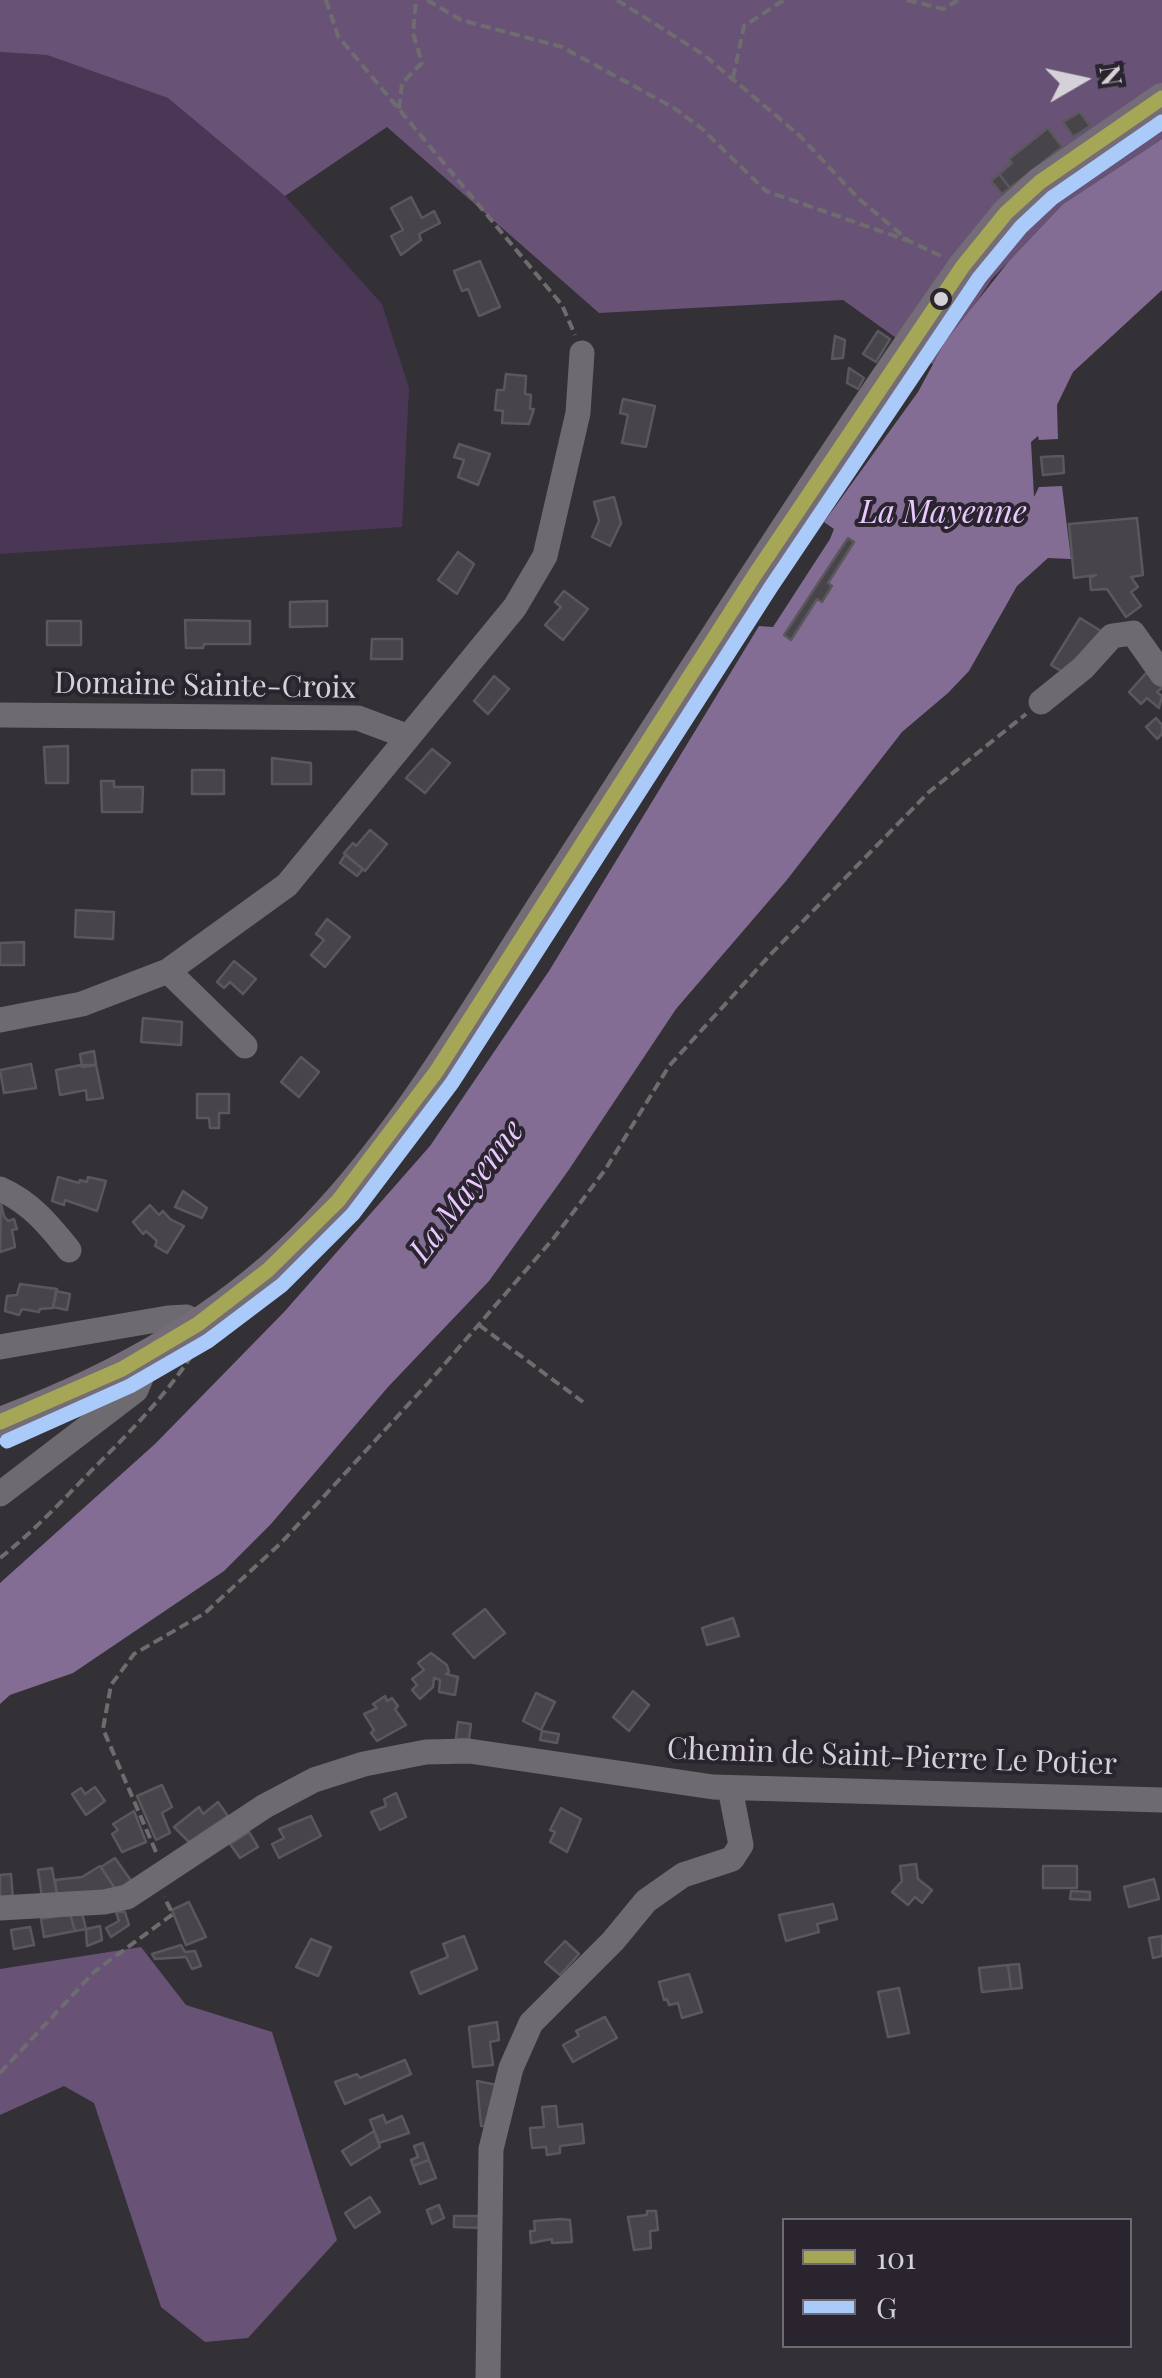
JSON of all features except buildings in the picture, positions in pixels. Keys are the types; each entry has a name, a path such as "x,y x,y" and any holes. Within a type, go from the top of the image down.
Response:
{"main road":[{"path":"0,1422 136,1363 198,1323 299,1242 362,1174 963,266 1031,189 1099,138 1162,98"}],"street":[{"path":"0,1020 82,1004 168,971 287,885 514,607 545,556 578,413 582,353"},
{"path":"1041,702 1083,668 1112,636 1132,632 1162,674"},
{"name":"Domaine Sainte-Croix","path":"0,715 358,718 406,736"},
{"path":"168,971 245,1046"},
{"path":"0,1189 40,1214 69,1250"},
{"path":"0,1347 168,1318 186,1317 198,1323"},
{"path":"0,1494 136,1390 141,1378 136,1363"},
{"name":"Chemin de Saint-Pierre Le Potier","path":"0,1908 104,1902 126,1896 265,1806 314,1780 364,1764 426,1752 469,1751 646,1780 730,1788 1162,1800"},
{"path":"488,2378 491,2149 511,2068 531,2023 613,1941 646,1901 682,1875 732,1860 740,1852 730,1788"}],"path":[{"path":"326,0 338,36 562,304 582,353"},
{"path":"399,109 402,83 422,63 413,34 416,0"},
{"path":"427,0 462,20 562,48 674,108 701,128 766,191 908,241 963,266"},
{"path":"617,0 704,55 799,136 858,198 908,241"},
{"path":"732,79 744,26 784,0"},
{"path":"907,0 944,9 958,0"},
{"path":"0,2074 94,1972 173,1914 104,1729 112,1686 134,1654 205,1613 281,1543 553,1239 605,1170 682,1052 770,955 930,792 1041,702"},
{"path":"479,1325 583,1402"}],"shaded area":[{"path":"0,0 1162,0 1162,139 1063,204 992,279 934,365 843,300 599,313 387,127 285,196 168,98 47,55 0,52"},
{"path":"0,52 47,55 168,98 285,196 382,304 409,388 402,527 0,554"},
{"path":"141,1947 186,2005 272,2032 337,2240 248,2338 205,2342 161,2307 94,2103 64,2086 0,2115 0,1969"}],"water":[{"name":"La Mayenne","path":"1162,139 1162,290 1073,372 1057,405 1058,439 1039,440 1038,436 1031,442 1034,497 1039,487 1062,486 1071,559 1048,558 1017,586 969,671 902,732 786,881 676,1009 489,1281 388,1387 271,1524 224,1571 73,1673 10,1695 0,1704 0,1583 155,1444 285,1311 430,1146 549,971 759,626 773,627 830,539 834,529 824,522 918,392 945,342 1009,261 1063,204","holes":["849,538 854,542 828,583 832,586 822,601 817,599 790,639 785,635"]}],"transit line":[{"name":"101","path":"0,1422 122,1369 198,1324 268,1270 338,1201 436,1072 754,576 963,266 1006,213 1040,182 1162,98"},
{"name":"G","path":"7,1441 130,1386 208,1341 282,1285 353,1214 452,1083 771,587 979,278 1021,227 1052,198 1162,122"}]}
